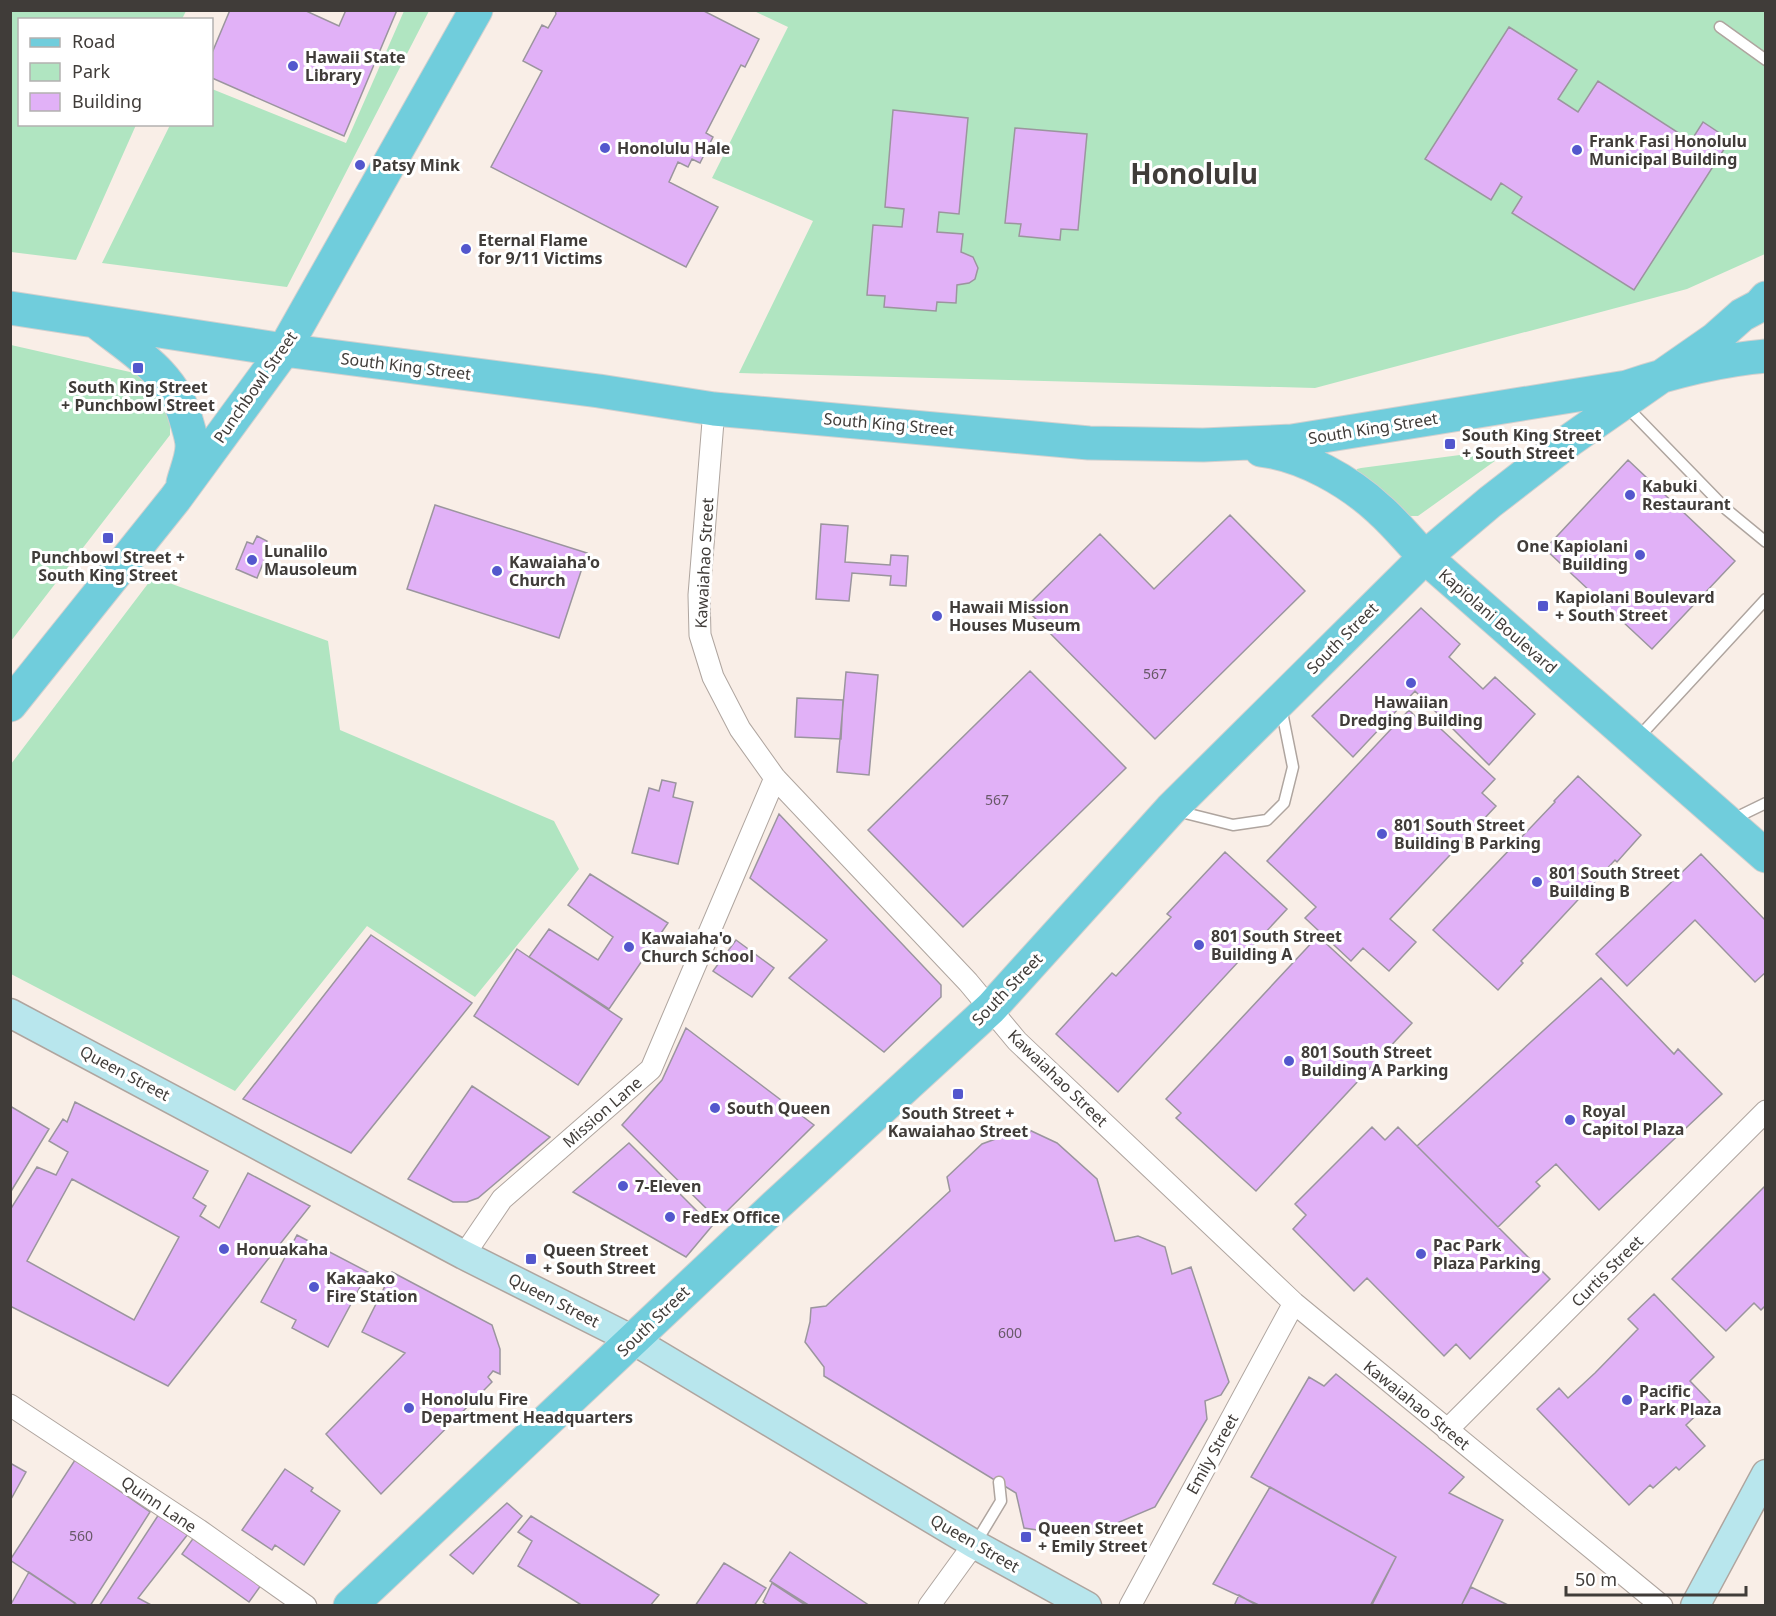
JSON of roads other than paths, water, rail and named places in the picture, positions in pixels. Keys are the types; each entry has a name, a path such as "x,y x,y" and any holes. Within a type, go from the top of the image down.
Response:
{"main road":[{"name":"Punchbowl Street","path":"10,705 181,489 284,350 476,10"},
{"name":"South Street","path":"350,1605 775,1206 991,1008 1171,809 1425,556 1540,463 1715,339 1766,298"},
{"name":"South King Street","path":"10,308 284,350 599,391 714,409 1089,444 1203,445 1292,441 1627,387 1708,364 1766,356"},
{"path":"97,323 149,362 178,397 183,408 192,447 181,489"},
{"name":"Kapiolani Boulevard","path":"1203,445 1270,451 1332,476 1359,492 1425,556 1766,856"},
{"name":"Queen Street","path":"10,1013 464,1255 633,1340 974,1544 1087,1605"},
{"path":"1695,1605 1766,1474"}],"street":[{"name":"Kawaiahao Street","path":"714,409 699,595 700,635 713,677 740,729 775,778 991,1008 1017,1041 1294,1303 1662,1605"},
{"name":"Mission Lane","path":"464,1255 502,1198 651,1069 775,778"},
{"name":"Curtis Street","path":"1447,1430 1766,1111"},
{"name":"Emily Street","path":"1130,1605 1294,1303"},
{"name":"Quinn Lane","path":"10,1405 199,1530 306,1605"},
{"path":"929,1605 974,1544"}],"lane":[{"path":"1720,27 1766,60"},
{"path":"1623,402 1727,510 1766,542"},
{"path":"1634,742 1766,600"},
{"path":"1171,809 1233,825 1267,820 1284,802 1293,767 1280,700"},
{"path":"1726,822 1766,803"},
{"path":"974,1544 1001,1501 999,1482"}],"place":[{"name":"Hawaii State Library","path":"293,66"},
{"name":"Honolulu Hale","path":"605,148"},
{"name":"Frank Fasi Honolulu Municipal Building","path":"1577,150"},
{"name":"Patsy Mink","path":"360,165"},
{"name":"Eternal Flame for 9/11 Victims","path":"466,249"},
{"name":"South King Street + Punchbowl Street","path":"138,368"},
{"name":"South King Street + South Street","path":"1450,444"},
{"name":"Kabuki Restaurant","path":"1630,495"},
{"name":"Punchbowl Street + South King Street","path":"108,538"},
{"name":"One Kapiolani Building","path":"1640,555"},
{"name":"Lunalilo Mausoleum","path":"252,560"},
{"name":"Kawaiaha'o Church","path":"497,571"},
{"name":"Kapiolani Boulevard + South Street","path":"1543,606"},
{"name":"Hawaii Mission Houses Museum","path":"937,616"},
{"name":"Hawaiian Dredging Building","path":"1411,683"},
{"name":"801 South Street Building B Parking","path":"1382,834"},
{"name":"801 South Street Building B","path":"1537,882"},
{"name":"801 South Street Building A","path":"1199,945"},
{"name":"Kawaiaha'o Church School","path":"629,947"},
{"name":"801 South Street Building A Parking","path":"1289,1061"},
{"name":"South Street + Kawaiahao Street","path":"958,1094"},
{"name":"South Queen","path":"715,1108"},
{"name":"Royal Capitol Plaza","path":"1570,1120"},
{"name":"7-Eleven","path":"623,1186"},
{"name":"FedEx Office","path":"670,1217"},
{"name":"Honuakaha","path":"224,1249"},
{"name":"Pac Park Plaza Parking","path":"1421,1254"},
{"name":"Queen Street + South Street","path":"531,1259"},
{"name":"Kakaako Fire Station","path":"314,1287"},
{"name":"Pacific Park Plaza","path":"1627,1400"},
{"name":"Honolulu Fire Department Headquarters","path":"409,1408"},
{"name":"Queen Street + Emily Street","path":"1026,1537"}],"district":[{"name":"Honolulu","path":"1194,173"}]}
